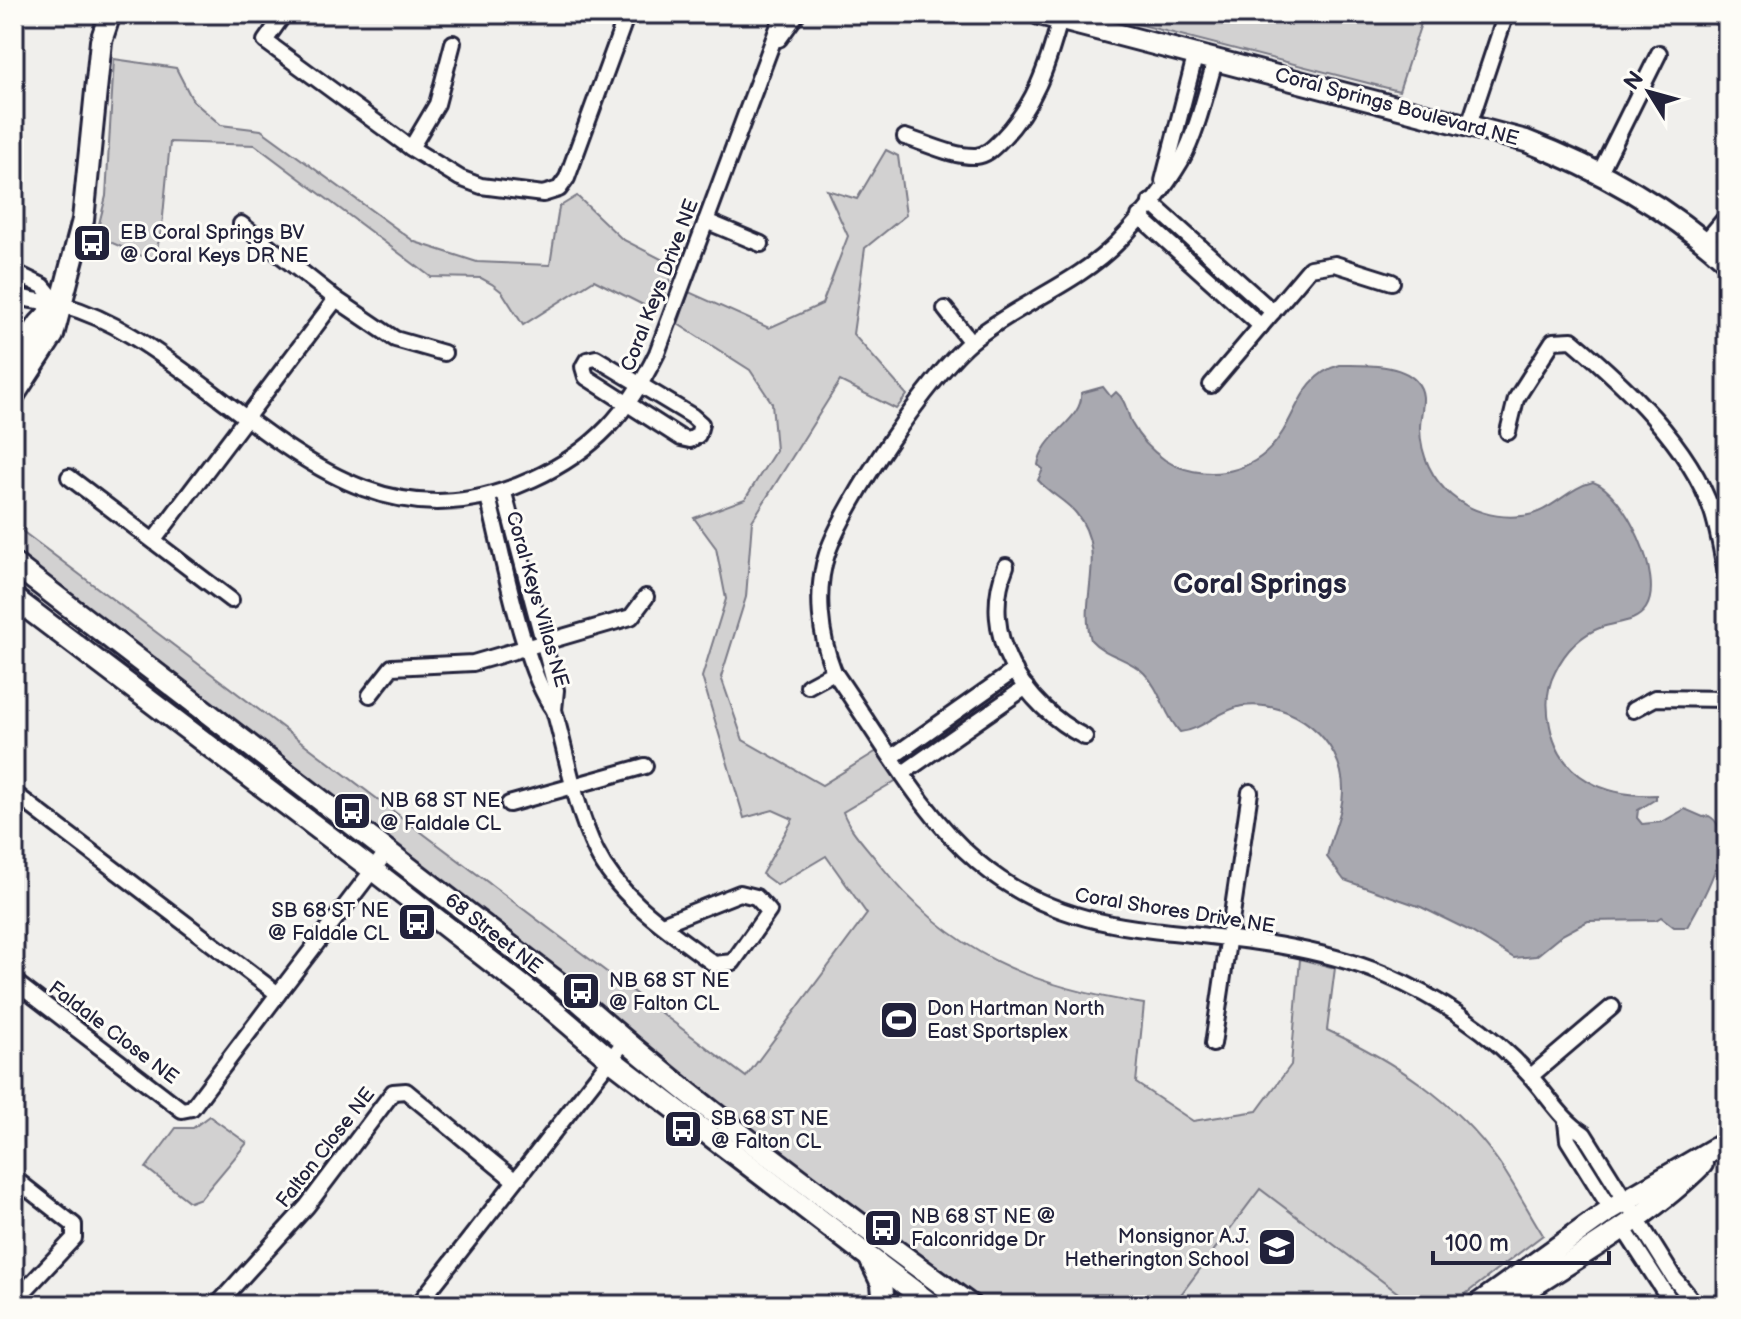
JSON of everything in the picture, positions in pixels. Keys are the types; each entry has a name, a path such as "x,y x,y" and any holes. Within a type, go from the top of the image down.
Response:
{"main road":[{"path":"14,395 53,335 58,304 88,198 98,67 110,14"},
{"name":"Coral Springs Boulevard NE","path":"1039,14 1526,141 1600,172 1644,198 1727,261"},
{"path":"14,363 39,324 58,304"},
{"name":"68 Street NE","path":"14,564 561,985 624,1042 970,1305"},
{"name":"68 Street NE","path":"14,598 373,870 547,1005 610,1059 920,1299"},
{"path":"1493,1302 1623,1213 1684,1182 1724,1141"},
{"path":"869,1258 882,1284 884,1305"},
{"path":"894,1305 920,1299 929,1275"}],"street":[{"path":"284,14 265,41 411,148 441,168 481,186 543,194 559,189 567,178 627,14"},
{"name":"Coral Keys Drive NE","path":"58,304 132,336 322,471 372,492 411,501 442,502 504,493 561,466 601,435 629,405 642,385 783,14"},
{"name":"Coral Keys Drive NE","path":"766,56 797,14"},
{"path":"1469,125 1506,14"},
{"path":"905,137 957,153 977,156 990,152 1019,122 1035,96 1060,20"},
{"path":"411,148 437,104 453,43"},
{"name":"Coral Shores Drive NE","path":"1162,185 1196,53"},
{"path":"1600,172 1659,53"},
{"name":"Coral Shores Drive NE","path":"1216,58 1181,161 1139,216 1094,264 970,341 913,411 842,520 827,554 821,587 826,652 834,672 903,773 955,842 995,877 1032,901 1096,922 1226,937 1349,961 1386,976 1460,1017 1491,1039 1531,1076 1566,1122 1568,1140 1623,1213"},
{"path":"1150,202 1273,312"},
{"path":"1139,216 1261,326"},
{"path":"1705,242 1727,216"},
{"path":"706,221 761,244"},
{"path":"241,224 336,299 395,339 444,353"},
{"path":"1211,385 1310,268 1335,264 1392,282"},
{"path":"14,272 43,286 58,304"},
{"path":"14,294 35,304 58,304"},
{"path":"154,540 336,299"},
{"path":"945,309 970,341"},
{"path":"1508,432 1516,399 1553,341 1572,340 1618,379 1655,418 1722,523 1727,578"},
{"path":"596,358 701,424 698,435 690,440 681,438 629,405 586,377 583,367 587,360 596,358"},
{"path":"69,477 231,600"},
{"name":"Coral Keys Villas NE","path":"504,493 543,695 554,710 596,850 615,880 662,924 714,964 733,962 769,911 756,897 740,893 662,924"},
{"name":"Coral Keys Villas NE","path":"488,497 535,643"},
{"path":"1711,508 1727,503"},
{"path":"1006,566 995,608 1001,641 1026,687 1057,721 1085,737"},
{"path":"370,695 392,667 473,663 631,617 646,597"},
{"path":"892,757 1015,670"},
{"path":"808,686 834,672"},
{"path":"903,773 1026,687"},
{"path":"1633,710 1655,698 1727,699"},
{"path":"509,804 645,766"},
{"path":"1213,1044 1226,937 1250,792"},
{"path":"14,793 278,994"},
{"name":"Faldale Close NE","path":"14,981 182,1110 192,1108 388,850"},
{"path":"1531,1076 1612,1007"},
{"path":"418,1305 624,1042"},
{"name":"Falton Close NE","path":"217,1305 307,1206 393,1092 406,1091 514,1180"},
{"path":"14,1302 74,1238 74,1225 19,1182"},
{"path":"1623,1213 1673,1305"},
{"path":"1623,1213 1696,1305"}],"shaded area":[{"path":"1099,14 1424,14 1399,91"},
{"path":"114,59 176,68 193,101 221,125 261,130 415,242 477,262 550,265 559,207 577,196 622,239 675,266 657,312 594,280 523,325 502,292 492,284 481,278 431,277 255,145 170,142 162,227 154,261 96,236 106,196"},
{"path":"886,150 898,156 906,215 865,248 853,334 907,395 896,409 840,381 752,521 746,597 721,677 743,740 822,785 877,751 897,780 843,812 854,832 878,862 935,921 996,961 1065,988 1144,1004 1136,1083 1193,1121 1257,1111 1291,1065 1300,959 1335,968 1327,1030 1399,1069 1462,1119 1498,1161 1543,1235 1451,1305 1414,1305 1260,1189 1173,1305 986,1305 727,1111 14,553 14,525 746,1077 867,914 826,856 777,885 762,874 793,819 773,810 744,818 702,677 726,599 716,548 694,518 745,499 776,450 772,403 750,370 678,324 689,292 769,328 822,304 848,236 827,190 857,199"},
{"path":"1340,365 1391,368 1416,381 1423,398 1420,428 1422,448 1429,466 1438,482 1466,506 1483,513 1522,516 1541,511 1593,482 1605,489 1629,519 1639,538 1650,577 1646,608 1632,619 1594,630 1568,651 1550,685 1549,719 1555,744 1575,772 1588,781 1620,793 1656,795 1656,799 1638,810 1637,818 1642,824 1662,822 1685,809 1703,817 1709,816 1718,825 1720,853 1709,886 1687,927 1674,927 1661,917 1656,920 1588,921 1562,935 1536,956 1514,958 1470,931 1421,907 1344,880 1327,857 1342,799 1341,772 1335,755 1311,726 1279,709 1242,706 1196,728 1180,732 1144,673 1091,640 1088,608 1092,559 1086,528 1072,508 1038,480 1043,469 1038,465 1041,454 1076,411 1081,393 1103,387 1111,397 1116,392 1139,435 1160,456 1186,469 1217,473 1249,464 1267,451 1280,436 1309,386 1322,373"},
{"path":"209,1116 247,1143 201,1198 190,1202 146,1168 176,1128 193,1128"},
{"name":"Monsignor A.J. Hetherington School","path":"1260,1188 1414,1305 1173,1305"}],"place":[{"name":"EB Coral Springs BV @ Coral Keys DR NE","path":"92,243"},
{"name":"NB 68 ST NE @ Faldale CL","path":"352,811"},
{"name":"SB 68 ST NE @ Faldale CL","path":"417,922"},
{"name":"NB 68 ST NE @ Falton CL","path":"581,991"},
{"name":"Don Hartman North East Sportsplex","path":"899,1020"},
{"name":"SB 68 ST NE @ Falton CL","path":"683,1129"},
{"name":"NB 68 ST NE @ Falconridge Dr","path":"883,1228"},
{"name":"Monsignor A.J. Hetherington School","path":"1277,1247"}],"district":[{"name":"Coral Springs","path":"1260,583"}]}
